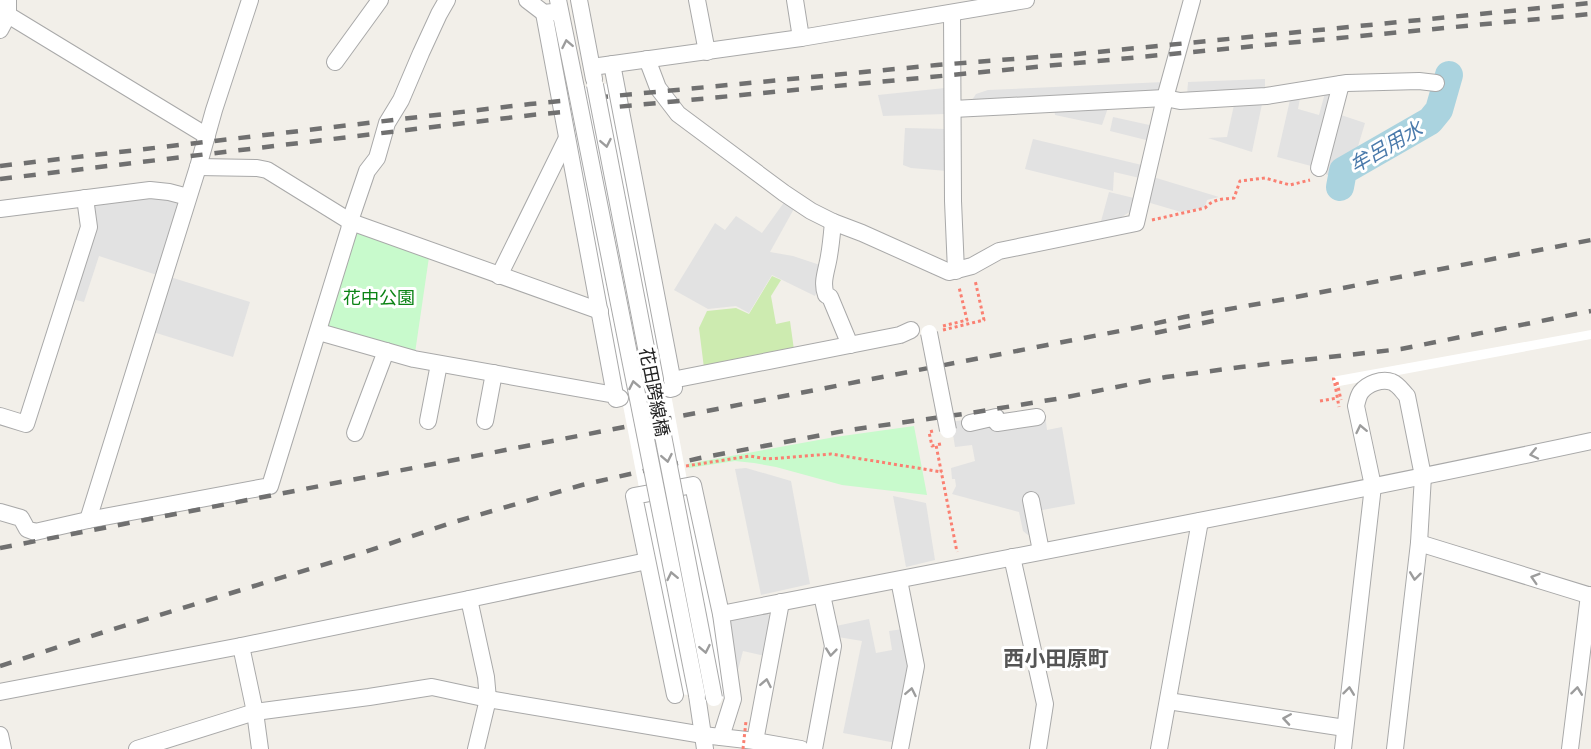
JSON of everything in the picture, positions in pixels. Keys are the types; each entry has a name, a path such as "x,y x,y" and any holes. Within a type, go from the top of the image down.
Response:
{"street":[{"path":"88,520 250,0"},
{"path":"335,62 380,0"},
{"path":"0,512 21,518 27,529 35,532 270,486 367,171 377,158 387,123 401,100 447,0"},
{"path":"319,332 414,359 618,397 567,138 554,8 527,0"},
{"name":"花田跨線橋","path":"579,0 722,743"},
{"path":"698,0 707,52"},
{"path":"795,0 801,38"},
{"path":"592,67 801,38 958,8 1026,0"},
{"path":"647,59 658,88 678,114 784,193 833,222 862,232 949,272 972,266 999,251 1136,223 1191,0"},
{"name":"花田跨線橋","path":"554,8 576,88 697,695 704,742"},
{"path":"956,271 953,109 958,8"},
{"path":"5,15 207,136"},
{"path":"612,64 671,385 900,335 911,330"},
{"path":"953,109 1165,98 1180,102 1266,96 1341,84 1411,81 1436,83"},
{"path":"1319,168 1341,84"},
{"path":"499,276 567,138"},
{"path":"198,167 267,170 351,222 600,311"},
{"path":"0,209 150,190 188,197"},
{"path":"0,416 26,424 89,227 85,198"},
{"path":"833,222 824,290 830,297 850,345"},
{"path":"932,330 942,435"},
{"path":"355,433 387,351"},
{"path":"428,421 439,364"},
{"path":"485,422 494,374"},
{"path":"1342,749 1373,486 1356,406 1359,394 1367,386 1390,381 1407,396 1423,476 1419,543 1395,749"},
{"path":"970,423 996,417 997,423 1037,417"},
{"path":"721,614 1200,521 1591,441"},
{"path":"675,695 634,496 693,486 721,614 733,699 722,743"},
{"path":"1031,500 1041,551"},
{"path":"1159,749 1200,521"},
{"path":"1419,543 1590,595 1570,749"},
{"path":"1012,557 1046,704 1038,749"},
{"path":"0,692 241,646 647,561"},
{"path":"899,580 916,666 900,749"},
{"path":"814,749 833,646 822,595"},
{"path":"469,599 486,676 488,699 476,749"},
{"path":"749,745 781,602"},
{"path":"241,646 260,749"},
{"path":"137,749 255,712 369,698 432,687 704,742 801,749"},
{"path":"1168,701 1345,729"},
{"path":"0,735 3,749"}],"path":[{"path":"1136,223 1205,208 1210,202 1234,198 1240,181 1265,178 1290,185 1305,183 1317,177 1319,168"},
{"path":"932,330 967,320 956,271"},
{"path":"932,330 984,320 978,293"},
{"path":"1332,379 1334,379 1339,408"},
{"path":"1320,401 1337,398"},
{"path":"936,445 932,446 929,432 942,435 936,445 960,567"},
{"path":"685,466 750,456 767,459 831,454 942,472"},
{"path":"747,721 749,745"}],"green space":[{"name":"花中公園","path":"356,231 429,257 415,353 330,328 326,321"},
{"path":"772,276 781,280 771,296 776,324 790,321 794,350 704,368 699,328 707,311 736,308 749,314"},
{"path":"914,426 927,495 842,485 754,463 735,461 689,468 687,464 835,437"}],"shaded area":[{"path":"1265,79 1265,89 1187,96 1188,82"},
{"path":"1164,82 1159,94 970,103 976,94 988,90"},
{"path":"945,88 945,114 883,116 878,95"},
{"path":"1332,92 1315,167 1277,157 1290,100 1300,98 1298,109 1319,115 1325,93"},
{"path":"1262,104 1252,152 1208,138 1227,137 1234,105"},
{"path":"1109,105 1102,125 1055,115 1054,108"},
{"path":"1338,114 1365,123 1356,153 1338,163 1334,177 1322,173"},
{"path":"1113,117 1154,126 1150,141 1110,131"},
{"path":"905,128 948,129 947,171 911,168 903,165"},
{"path":"1033,139 1146,166 1144,179 1114,172 1113,191 1025,169"},
{"path":"1153,177 1219,197 1207,200 1205,207 1181,212 1147,202"},
{"path":"1109,192 1138,199 1136,208 1120,218 1100,225"},
{"path":"161,196 179,202 160,276 99,256 84,302 72,299 91,203"},
{"path":"785,201 795,207 770,252 793,256 823,266 815,296 772,275 749,313 736,306 708,309 674,290 715,223 725,230 736,216 762,233"},
{"path":"167,276 250,302 233,357 150,331"},
{"path":"1045,414 1047,430 1062,427 1075,504 1037,511 1041,533 1028,535 1023,531 1019,512 952,494 956,486 955,479 952,479 951,468 975,461 972,445 955,447 951,422 993,415 1012,418"},
{"path":"746,468 791,481 810,584 761,595 735,469"},
{"path":"893,496 926,503 935,560 906,567"},
{"path":"767,613 772,618 765,656 743,651 735,681 729,620"},
{"path":"869,619 876,653 892,650 889,631 903,629 912,666 896,743 843,733 862,641 838,637 836,626"}],"pier":[{"path":"610,83 728,699 679,694 562,91"},
{"path":"1591,330 1591,339 1334,387 1332,377"}],"waterway":[{"name":"牟呂用水","path":"1340,187 1343,171 1430,121 1439,110 1449,75"}],"railway":[{"path":"0,166 530,104 1077,54 1591,3"},
{"path":"0,179 532,115 1591,14"},
{"path":"0,548 1591,240"},
{"path":"0,666 454,522 582,485 700,458 849,430 1062,398 1166,377 1401,349 1591,311"},
{"path":"1155,333 1222,319"}],"district":[{"name":"西小田原町","path":"1056,659"}]}
